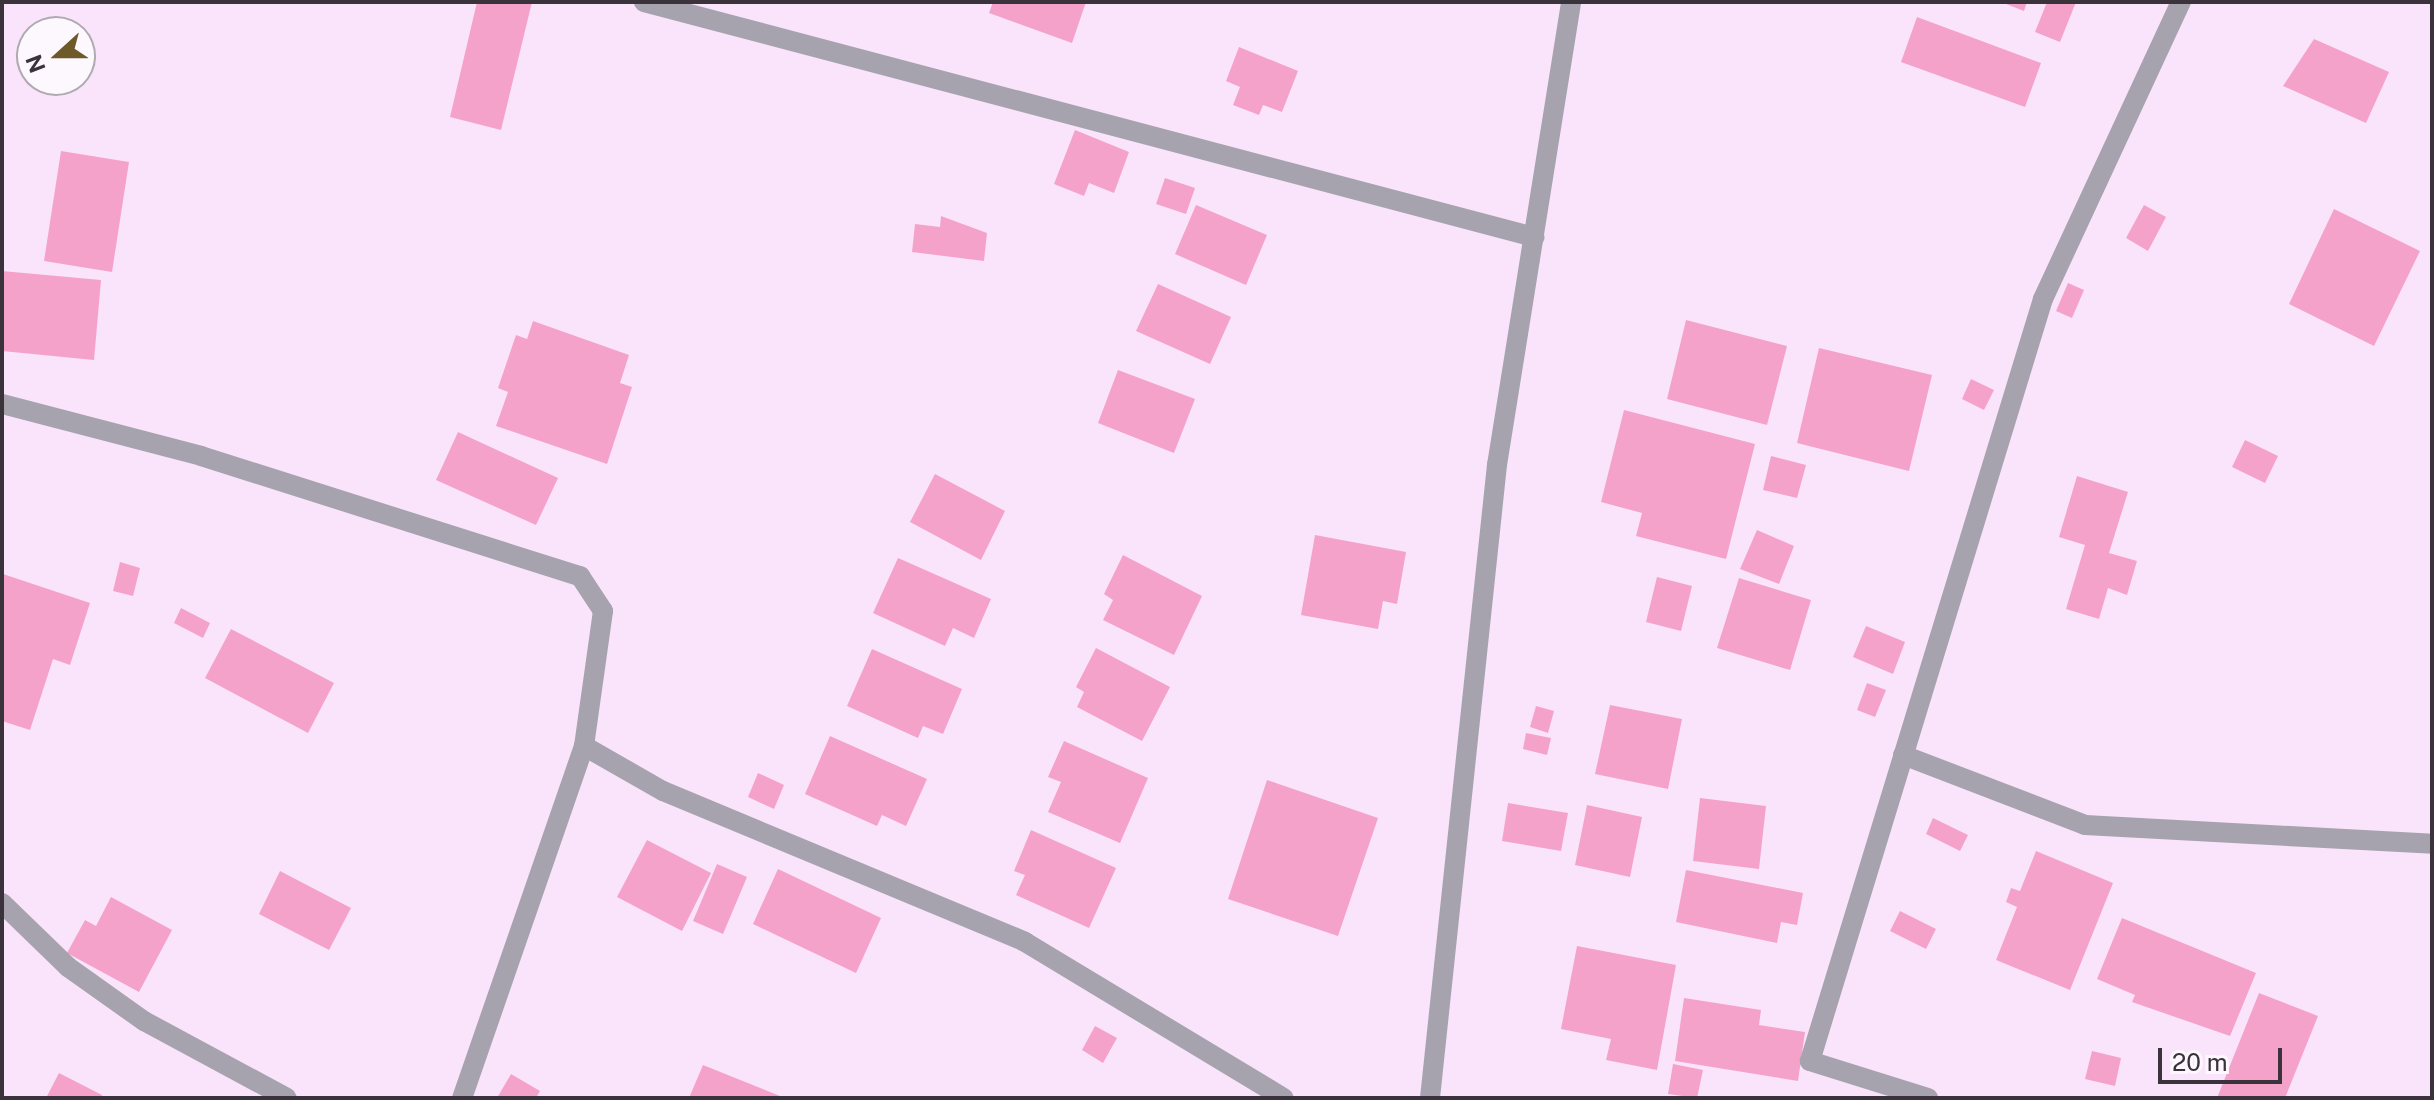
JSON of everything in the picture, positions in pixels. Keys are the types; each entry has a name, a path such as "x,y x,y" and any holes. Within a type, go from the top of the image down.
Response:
{"street":[{"path":"644,2 689,8 1534,237"},
{"path":"1430,1098 1497,465 1571,2"},
{"path":"1928,1098 1810,1061 2043,299 2181,2"},
{"path":"2,404 201,456 580,576 603,611 584,746 462,1098"},
{"path":"584,746 663,791 985,922 1284,1098"},
{"path":"1903,755 2085,825 2432,844"},
{"path":"2,903 68,967 144,1021 287,1098"}],"building":[{"path":"477,2 532,2 501,130 450,117"},
{"path":"993,2 1086,2 1072,43 989,13"},
{"path":"2001,2 2027,2 2024,11"},
{"path":"2047,2 2076,2 2060,42 2035,32"},
{"path":"1917,17 2041,63 2025,107 1901,62"},
{"path":"2314,39 2389,72 2366,123 2283,86"},
{"path":"1239,47 1298,71 1282,112 1263,105 1259,115 1233,105 1240,87 1226,81"},
{"path":"1075,130 1129,152 1114,193 1089,183 1084,196 1054,184"},
{"path":"61,151 129,162 112,272 44,261"},
{"path":"1165,178 1195,188 1186,214 1156,204"},
{"path":"1196,205 1267,235 1246,285 1175,254"},
{"path":"2144,205 2166,217 2148,251 2126,238"},
{"path":"2334,209 2420,251 2374,346 2289,304"},
{"path":"941,216 987,233 984,261 912,252 915,224 940,227"},
{"path":"2,271 101,280 94,360 2,351"},
{"path":"2068,283 2084,290 2072,318 2056,311"},
{"path":"1158,284 1231,317 1210,364 1136,331"},
{"path":"1686,320 1787,346 1767,425 1667,399"},
{"path":"533,321 629,355 620,383 632,387 607,464 496,426 508,392 498,388 516,335 527,339"},
{"path":"1819,348 1932,375 1909,471 1797,443"},
{"path":"1118,370 1195,399 1174,453 1098,423"},
{"path":"1971,379 1994,390 1984,410 1962,399"},
{"path":"1624,410 1755,444 1726,559 1636,536 1642,513 1601,502"},
{"path":"458,432 558,478 536,525 436,480"},
{"path":"2245,440 2278,456 2265,483 2232,467"},
{"path":"1771,456 1806,465 1797,498 1763,490"},
{"path":"935,474 1005,511 981,560 910,522"},
{"path":"2077,476 2128,492 2109,553 2137,561 2127,595 2108,588 2099,619 2066,609 2085,545 2059,537"},
{"path":"1757,530 1794,546 1779,584 1740,569"},
{"path":"1315,535 1406,552 1397,604 1383,601 1378,629 1301,615"},
{"path":"1123,555 1202,596 1174,655 1103,620 1113,600 1104,594"},
{"path":"898,558 991,599 974,638 953,628 945,646 873,613"},
{"path":"120,562 140,568 133,596 113,591"},
{"path":"3,574 90,603 70,665 53,659 30,730 2,721"},
{"path":"1657,577 1692,586 1681,631 1646,622"},
{"path":"1739,578 1811,600 1790,670 1717,648"},
{"path":"181,608 210,623 203,638 174,623"},
{"path":"1866,626 1905,642 1893,674 1853,657"},
{"path":"231,629 334,683 308,733 205,678"},
{"path":"1096,648 1170,687 1142,741 1077,707 1084,692 1076,687"},
{"path":"872,649 962,689 943,734 923,726 918,738 847,706"},
{"path":"1867,683 1886,690 1875,717 1857,710"},
{"path":"1610,705 1682,719 1668,789 1595,774"},
{"path":"1536,706 1554,711 1548,733 1530,727"},
{"path":"1526,733 1551,738 1547,755 1523,749"},
{"path":"830,736 927,779 906,826 882,815 877,826 805,794"},
{"path":"1064,741 1148,778 1120,843 1048,812 1061,782 1048,777"},
{"path":"758,773 784,785 774,809 748,797"},
{"path":"1267,780 1378,818 1338,936 1228,899"},
{"path":"1700,798 1766,806 1759,869 1693,861"},
{"path":"1508,803 1568,813 1561,851 1502,841"},
{"path":"1587,805 1642,817 1630,877 1575,865"},
{"path":"1933,818 1968,835 1960,851 1926,834"},
{"path":"1031,830 1116,868 1089,928 1016,895 1025,875 1014,871"},
{"path":"647,840 711,873 682,931 617,897"},
{"path":"2036,851 2113,883 2070,990 1996,960 2017,907 2006,902 2011,888 2020,891"},
{"path":"717,864 747,877 723,934 693,921"},
{"path":"778,869 881,918 856,973 753,924"},
{"path":"1686,870 1803,893 1797,925 1781,922 1777,943 1676,922"},
{"path":"280,871 351,908 329,950 259,914"},
{"path":"111,897 172,930 139,992 67,953 85,920 96,926"},
{"path":"1900,911 1936,929 1926,949 1890,931"},
{"path":"2122,918 2256,973 2230,1036 2132,1002 2135,995 2097,979"},
{"path":"1577,946 1676,965 1657,1070 1606,1060 1611,1039 1561,1029"},
{"path":"2259,993 2318,1016 2285,1098 2217,1098"},
{"path":"1684,998 1761,1010 1759,1025 1805,1032 1798,1081 1675,1061"},
{"path":"1095,1026 1117,1038 1103,1063 1082,1050"},
{"path":"2092,1051 2121,1058 2115,1086 2085,1079"},
{"path":"1673,1064 1703,1070 1697,1098 1668,1094"},
{"path":"703,1065 785,1098 689,1098"},
{"path":"59,1073 102,1095 101,1098 46,1098"},
{"path":"511,1074 540,1091 536,1098 497,1098"}]}
